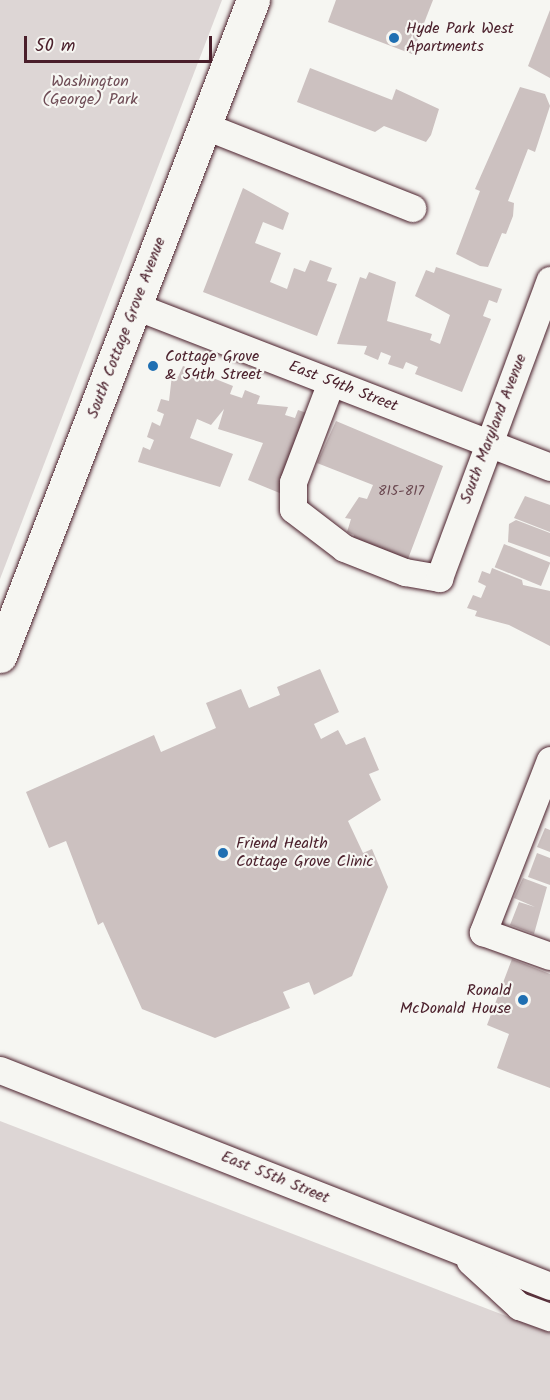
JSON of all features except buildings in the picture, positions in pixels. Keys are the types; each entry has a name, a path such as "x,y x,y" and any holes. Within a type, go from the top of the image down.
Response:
{"main road":[{"name":"South Cottage Grove Avenue","path":"0,656 253,0"}],"street":[{"path":"205,126 412,208"},
{"name":"South Maryland Avenue","path":"331,382 293,482 293,509 344,548 405,572 439,578 550,280"},
{"name":"East 54th Street","path":"135,306 550,467"},
{"path":"550,760 483,932 550,956"},
{"name":"East 55th Street","path":"0,1070 458,1250 543,1281"},
{"path":"458,1250 519,1306 550,1317"}],"green space":[{"name":"Washington (George) Park","path":"0,0 222,0 0,579"},
{"path":"0,1121 550,1333 550,1400 0,1400"}],"place":[{"name":"Hyde Park West Apartments","path":"394,38"},
{"name":"Cottage Grove & 54th Street","path":"153,366"},
{"name":"Friend Health Cottage Grove Clinic","path":"223,853"},
{"name":"Ronald McDonald House","path":"523,1000"}]}
